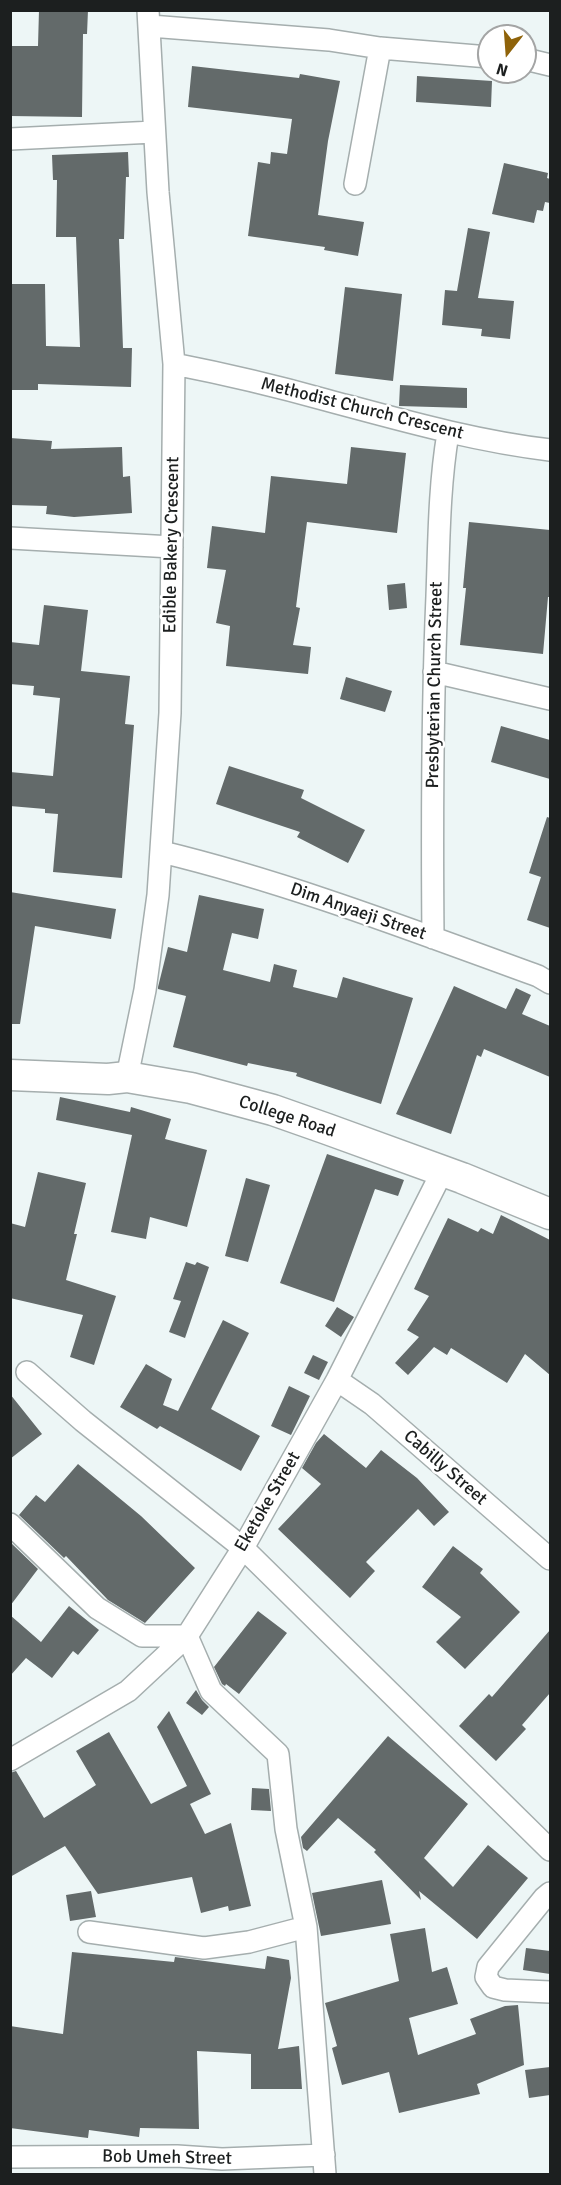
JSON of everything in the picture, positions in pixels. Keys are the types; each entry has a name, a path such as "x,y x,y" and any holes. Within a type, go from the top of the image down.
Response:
{"main road":[{"name":"College Road","path":"10,1075 98,1079 128,1077 190,1088 273,1110 550,1214"}],"street":[{"path":"149,18 380,48 477,56"},
{"name":"Edible Bakery Crescent","path":"128,1077 145,990 162,852 170,713 174,364 154,132 149,18"},
{"path":"355,184 380,48"},
{"path":"10,139 154,132"},
{"name":"Methodist Church Crescent","path":"174,364 324,399 448,433 515,446 550,450"},
{"name":"Presbyterian Church Street","path":"433,938 434,672 439,524 443,460 448,433"},
{"path":"10,538 172,547"},
{"path":"434,672 550,699"},
{"name":"Dim Anyaeji Street","path":"162,852 335,902 550,982"},
{"name":"Eketoke Street","path":"10,1760 128,1691 187,1636 243,1548 337,1380 442,1172"},
{"path":"27,1372 83,1421 243,1548 550,1850"},
{"name":"Cabilly Street","path":"337,1380 372,1404 550,1559"},
{"path":"10,1524 97,1608 142,1636 187,1636 211,1691 278,1754 286,1829 306,1927 324,2165"},
{"path":"550,1893 488,1967 486,1977 493,1987 505,1990 550,1992"},
{"path":"89,1932 204,1947 249,1942 306,1927"},
{"name":"Bob Umeh Street","path":"10,2157 166,2156 324,2165"}],"building":[{"path":"39,10 88,10 87,34 83,34 82,117 10,116 10,46 38,46"},
{"path":"192,66 299,78 300,74 340,81 328,141 318,215 364,222 358,256 324,250 325,247 248,236 258,162 270,164 271,152 287,154 292,119 188,107"},
{"path":"417,76 477,80 477,84 492,84 491,107 416,102"},
{"path":"128,152 129,177 126,177 124,239 119,239 123,348 132,348 131,387 38,384 38,390 10,390 10,284 45,284 46,346 80,347 76,237 56,237 57,180 53,180 52,155"},
{"path":"504,163 548,173 550,203 545,202 543,211 537,210 534,223 492,214"},
{"path":"468,228 490,232 478,298 514,301 510,339 481,336 482,329 442,325 445,290 457,291"},
{"path":"345,287 402,294 393,381 335,374"},
{"path":"400,385 467,388 467,408 399,406"},
{"path":"10,438 52,441 51,449 122,447 123,477 130,476 132,513 74,517 46,514 47,506 10,505"},
{"path":"351,447 406,453 397,533 307,522 296,607 300,608 293,645 311,647 308,674 226,666 230,626 216,623 226,570 207,568 212,526 265,533 271,476 347,484"},
{"path":"469,522 550,530 550,597 548,597 543,654 460,645 466,588 463,588"},
{"path":"405,583 407,608 389,610 387,585"},
{"path":"44,605 88,610 81,671 130,676 125,724 134,725 122,878 53,872 58,814 45,813 45,809 10,806 10,772 53,776 60,698 33,695 34,686 10,684 10,642 39,645"},
{"path":"346,677 392,691 385,712 340,699"},
{"path":"501,726 550,740 550,779 491,762"},
{"path":"229,766 304,790 301,798 365,830 348,863 297,837 300,832 216,804"},
{"path":"547,817 550,818 550,928 527,920 541,877 529,873"},
{"path":"10,892 116,909 111,939 35,926 20,1024 10,1024"},
{"path":"199,895 264,909 258,939 232,933 223,970 270,982 274,964 297,970 293,987 337,998 343,977 413,998 381,1104 296,1076 297,1073 248,1063 247,1066 173,1047 186,996 158,989 158,987 168,947 187,952"},
{"path":"454,986 506,1009 516,988 531,995 522,1014 550,1026 550,1077 484,1049 481,1057 477,1055 451,1134 396,1114"},
{"path":"60,1097 130,1112 131,1107 171,1119 165,1139 207,1150 187,1227 150,1217 146,1239 111,1232 132,1135 56,1120"},
{"path":"327,1154 404,1180 398,1196 375,1189 334,1302 280,1283"},
{"path":"38,1172 86,1183 66,1280 116,1296 94,1365 70,1357 83,1315 10,1298 10,1223 25,1227"},
{"path":"246,1178 270,1185 248,1262 225,1256"},
{"path":"501,1215 550,1240 550,1375 525,1354 507,1383 451,1348 447,1355 434,1347 408,1375 395,1363 419,1337 407,1330 429,1296 414,1289 448,1218 478,1232 481,1228 493,1234"},
{"path":"186,1262 195,1265 197,1262 209,1267 185,1338 169,1332 181,1301 173,1299"},
{"path":"337,1307 354,1317 341,1337 325,1326"},
{"path":"223,1320 249,1333 211,1409 260,1436 241,1471 160,1426 157,1429 120,1407 146,1364 172,1379 163,1405 178,1411"},
{"path":"313,1355 328,1362 319,1380 304,1373"},
{"path":"289,1386 310,1396 291,1435 271,1426"},
{"path":"10,1394 42,1434 10,1459"},
{"path":"324,1434 366,1468 381,1450 417,1478 449,1512 434,1526 418,1509 366,1562 375,1571 350,1598 278,1529 321,1484 302,1468 316,1443"},
{"path":"78,1464 141,1516 195,1568 145,1623 108,1600 66,1556 64,1558 19,1515 36,1495 45,1502"},
{"path":"10,1542 38,1569 10,1606"},
{"path":"453,1546 483,1569 480,1573 520,1612 465,1669 436,1642 461,1617 422,1587"},
{"path":"69,1606 99,1630 78,1655 73,1651 52,1678 26,1658 10,1676 10,1615 41,1642"},
{"path":"258,1611 287,1633 239,1694 226,1684 225,1686 222,1684 214,1667"},
{"path":"550,1630 550,1693 522,1725 526,1729 496,1761 459,1726 489,1694 492,1697"},
{"path":"196,1690 209,1707 202,1715 186,1703"},
{"path":"169,1711 211,1794 190,1804 205,1834 231,1823 251,1906 229,1911 228,1906 201,1913 192,1877 98,1894 65,1846 10,1877 10,1773 16,1771 44,1818 96,1785 76,1751 109,1732 151,1804 187,1786 157,1727"},
{"path":"388,1736 468,1804 424,1858 453,1887 488,1845 528,1878 477,1939 419,1891 421,1900 374,1852 376,1850 338,1818 307,1851 303,1848 301,1837"},
{"path":"252,1788 269,1789 271,1811 251,1810"},
{"path":"382,1880 391,1924 321,1936 312,1893"},
{"path":"91,1891 96,1917 70,1921 66,1895"},
{"path":"425,1928 432,1972 447,1967 458,2004 409,2018 418,2055 476,2034 470,2019 505,2006 518,2005 524,2065 477,2084 480,2094 399,2113 389,2072 342,2085 332,2048 337,2046 325,2003 399,1981 390,1934"},
{"path":"526,1948 550,1951 550,1974 523,1970"},
{"path":"72,1952 174,1962 175,1957 265,1969 267,1956 289,1960 291,1978 278,2049 299,2046 302,2089 251,2089 251,2054 197,2051 199,2129 140,2128 139,2137 89,2130 88,2138 10,2128 10,2026 63,2034"},
{"path":"550,2067 550,2095 529,2098 525,2070"}]}
